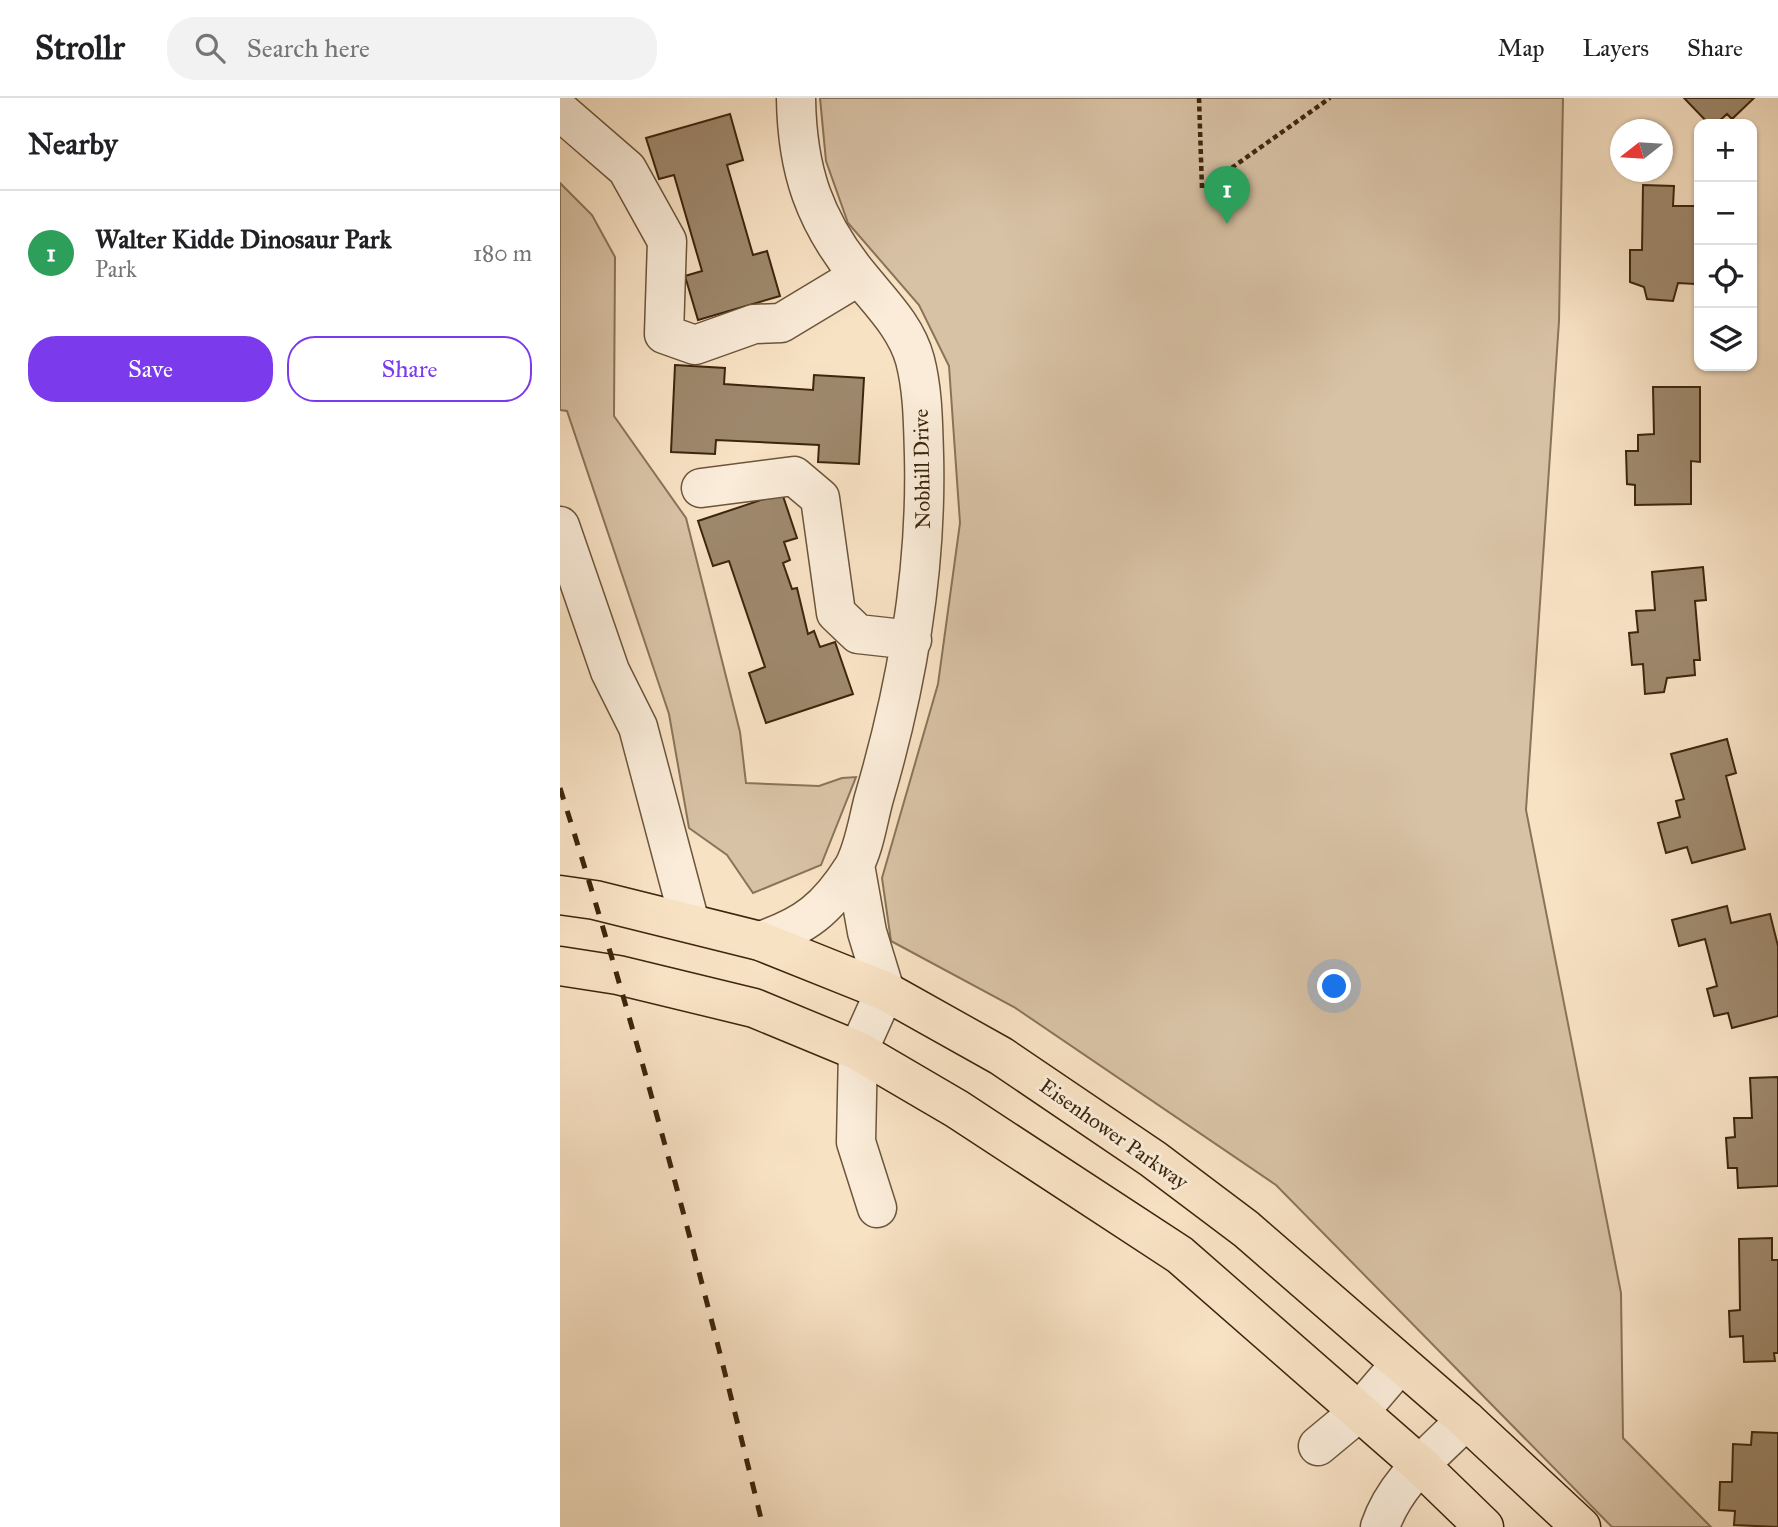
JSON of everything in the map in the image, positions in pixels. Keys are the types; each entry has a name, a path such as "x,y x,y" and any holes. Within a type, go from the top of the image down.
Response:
{"main road":[{"name":"Eisenhower Parkway","path":"560,895 595,900 760,941 886,991 1001,1056 1153,1158 1246,1229 1466,1420 1581,1527"},
{"path":"560,966 618,975 754,1007 858,1051 957,1109 1180,1255 1420,1465 1484,1527"}],"street":[{"path":"560,104 567,98"},
{"name":"Nobhill Drive","path":"796,98 800,163 812,201 832,239 896,319 915,359 923,410 926,518 912,640 898,719 855,866"},
{"path":"560,111 627,169 667,241 664,334 695,345 754,324 781,323 859,276"},
{"path":"701,488 794,476 820,498 836,613 858,634 912,640"},
{"path":"560,526 610,671 638,727 690,923"},
{"path":"760,941 787,932 810,920 831,900 855,866"},
{"path":"855,866 867,932 886,991 858,1051 856,1142 877,1208"},
{"path":"1318,1446 1359,1412 1400,1364"},
{"path":"1380,1527 1387,1506 1420,1465 1466,1420"}],"path":[{"path":"1199,98 1202,189 1330,98"}],"shaded area":[{"path":"820,98 1563,98 1559,321 1526,810 1621,1293 1623,1438 1711,1527 1612,1527 1276,1185 1014,1007 891,941 882,878 938,684 960,523 949,366 919,305 848,223 826,161"},
{"path":"560,183 592,215 615,257 614,416 686,518 740,732 746,783 819,786 842,778 856,777 821,865 753,893 727,855 689,828 669,714 567,411 560,410"}],"building":[{"path":"1684,98 1754,98 1732,119 1727,114 1722,119 1704,119"},
{"path":"730,114 743,160 727,165 753,255 767,251 780,296 698,320 685,276 702,271 674,175 659,179 646,138"},
{"path":"1643,185 1674,186 1673,206 1694,206 1694,284 1678,283 1673,301 1647,299 1644,287 1630,282 1630,250 1642,250"},
{"path":"675,365 725,368 724,384 813,390 814,375 864,378 859,464 818,462 819,445 716,440 715,454 671,452"},
{"path":"1653,387 1700,387 1700,462 1691,461 1691,504 1635,505 1635,485 1627,484 1626,451 1638,451 1638,435 1654,434"},
{"path":"782,493 797,538 784,542 790,560 783,563 792,589 797,588 808,634 814,631 820,647 835,642 853,694 766,723 749,673 765,667 729,561 713,566 698,521"},
{"path":"1703,567 1706,600 1695,601 1700,660 1694,660 1695,675 1667,678 1664,692 1645,694 1643,664 1632,665 1629,633 1638,632 1636,611 1655,610 1652,572"},
{"path":"1727,739 1736,773 1726,776 1745,849 1692,863 1687,847 1666,853 1658,823 1680,817 1676,801 1684,799 1671,754"},
{"path":"1727,906 1731,923 1770,914 1778,946 1778,1016 1732,1028 1728,1013 1714,1016 1707,989 1717,986 1705,939 1679,946 1672,920"},
{"path":"1778,1077 1778,1186 1738,1188 1737,1168 1728,1168 1726,1138 1735,1137 1734,1118 1752,1118 1750,1078"},
{"path":"1772,1238 1772,1260 1778,1260 1778,1353 1774,1353 1775,1361 1744,1362 1743,1336 1730,1337 1729,1311 1740,1310 1739,1239"},
{"path":"1752,1432 1778,1433 1778,1527 1734,1525 1735,1511 1719,1510 1720,1482 1732,1482 1733,1444 1751,1445"}],"railway":[{"path":"560,788 616,971 668,1156 763,1527"}],"place":[{"name":"Walter Kidde Dinosaur Park","path":"1227,224"}]}
